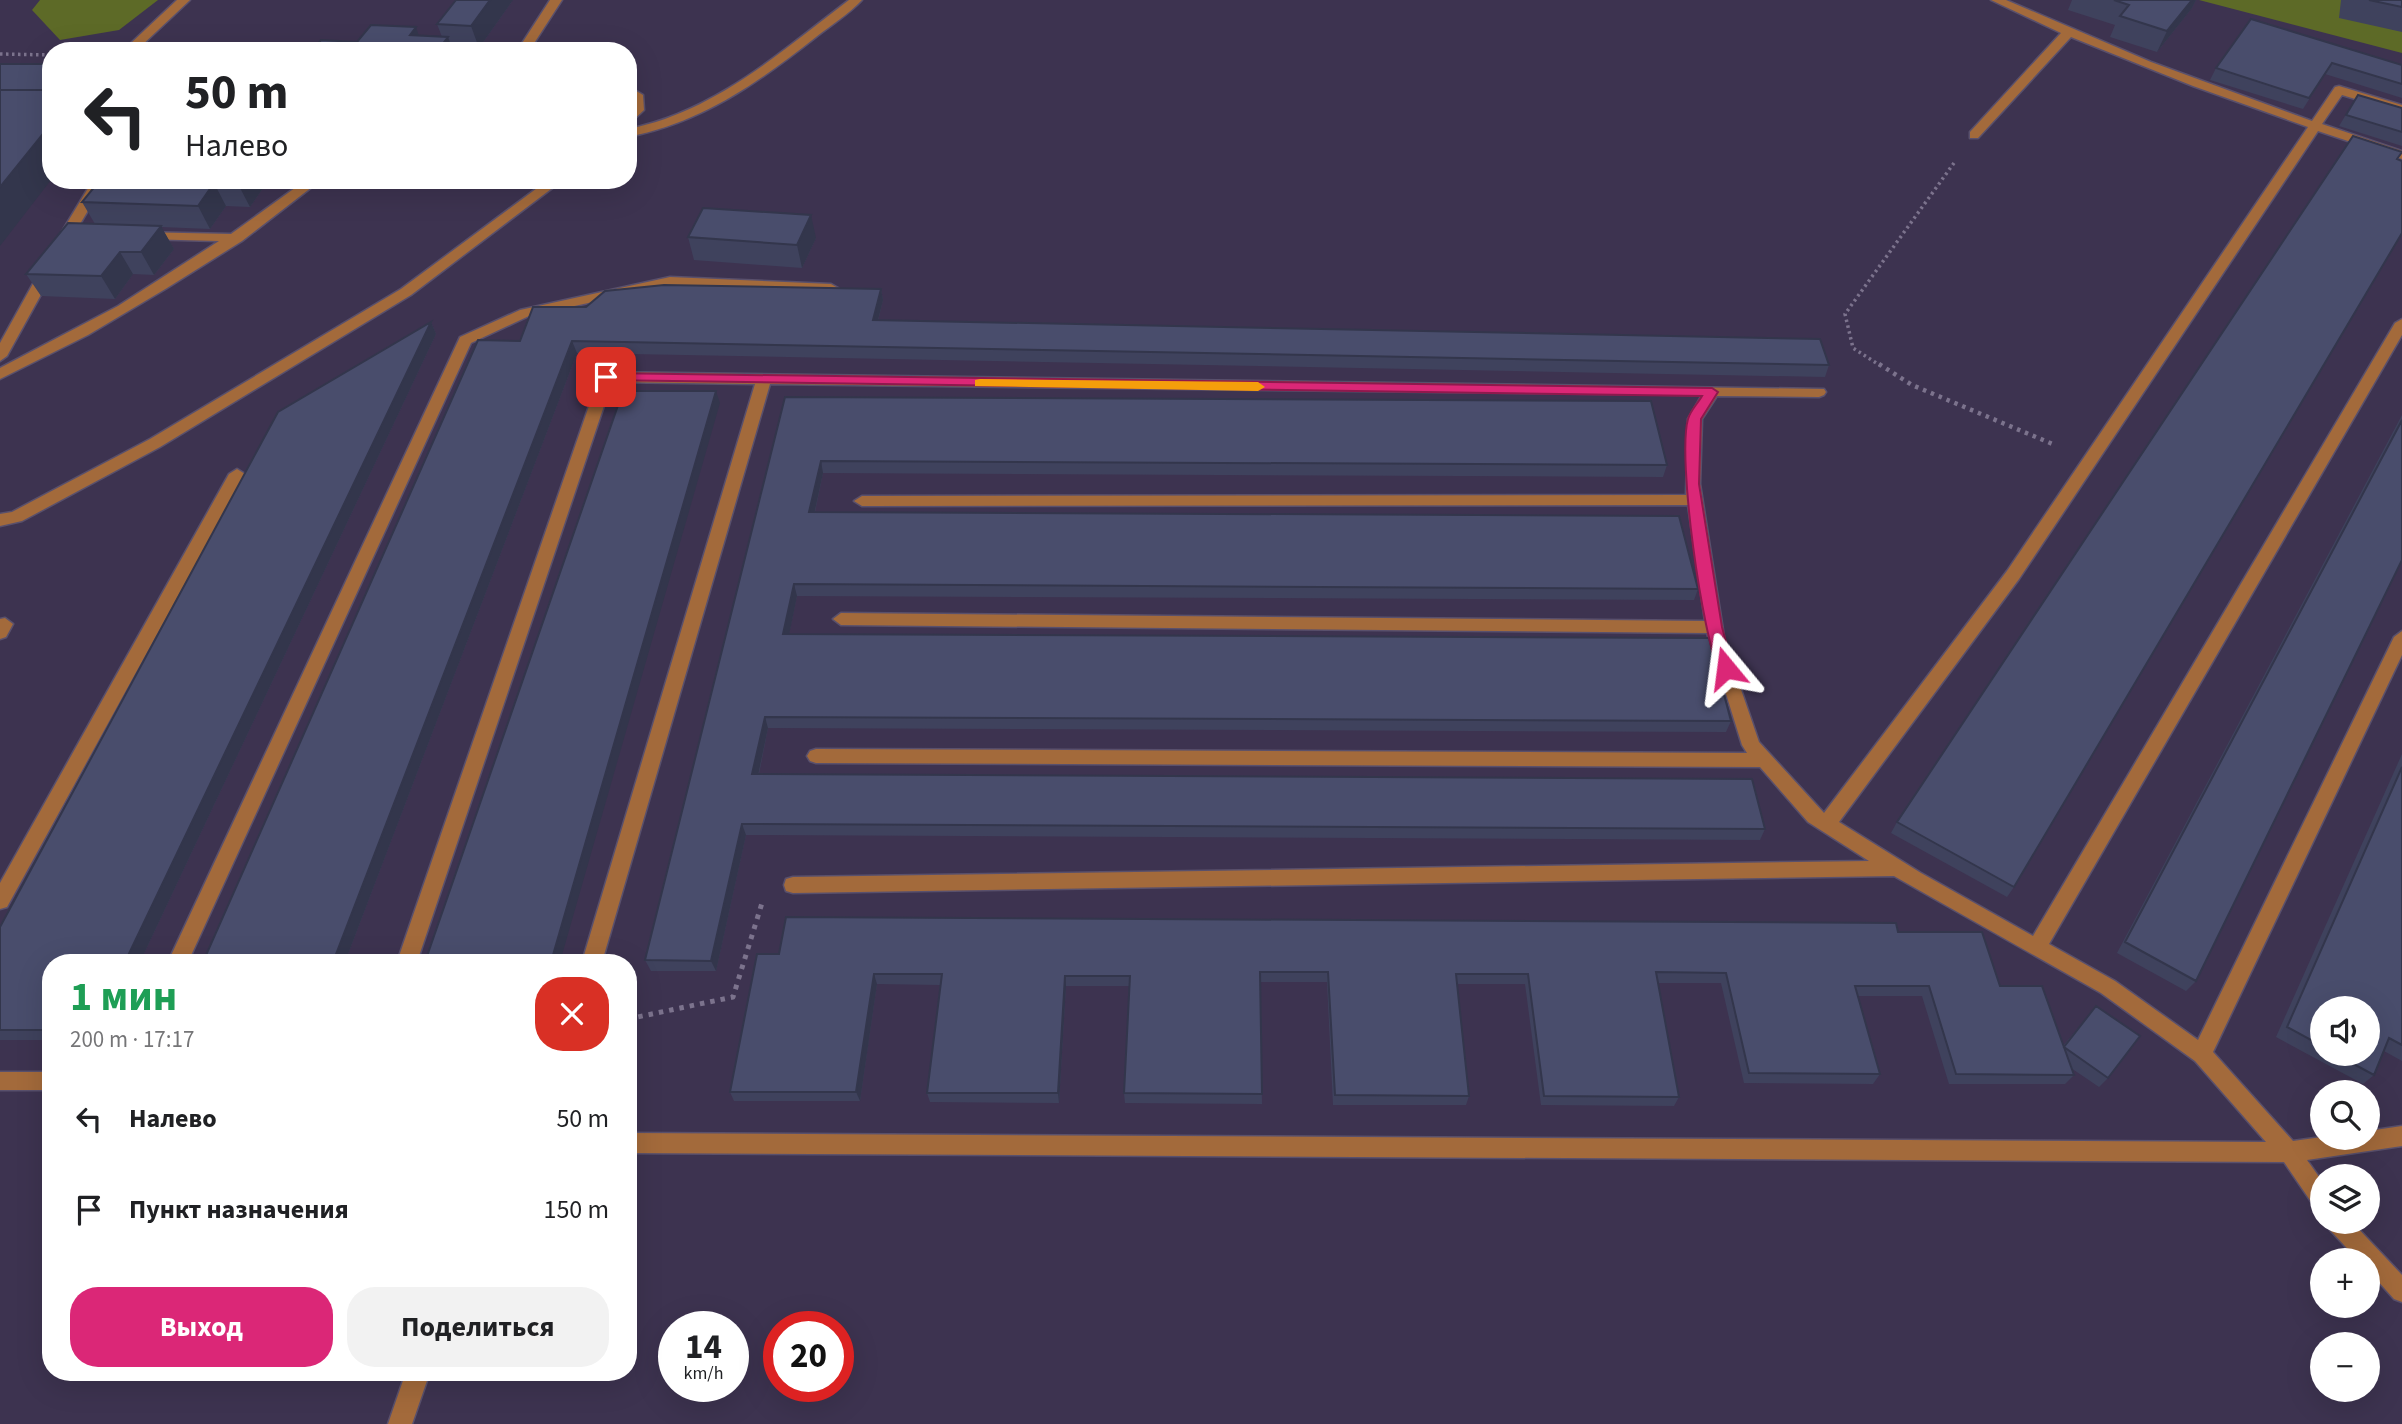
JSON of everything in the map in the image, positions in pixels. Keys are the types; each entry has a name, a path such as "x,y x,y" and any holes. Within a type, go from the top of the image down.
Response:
{"lane":[{"path":"138,42 184,0"},
{"path":"529,42 556,0"},
{"path":"637,132 653,131 680,122 724,98 856,0"},
{"path":"1997,0 2068,33 2316,127 2402,155"},
{"path":"1974,135 2068,33"},
{"path":"1827,824 2013,575 2339,90 2402,109"},
{"path":"0,356 75,233 96,189"},
{"path":"0,374 123,310 237,238 303,189"},
{"path":"0,520 16,517 155,443 406,292 545,189"},
{"path":"133,234 237,238"},
{"path":"182,954 465,341 526,313 670,281 847,289"},
{"path":"2037,947 2402,323"},
{"path":"410,954 606,377 1819,392"},
{"path":"594,954 762,381"},
{"path":"1712,392 1695,419 1692,484 1714,627 1751,745 1815,817 1897,868 2108,987 2203,1054 2289,1152 2310,1182"},
{"path":"0,901 237,474"},
{"path":"862,501 1694,500"},
{"path":"841,620 1714,627"},
{"path":"2203,1054 2402,637"},
{"path":"816,756 1765,760"},
{"path":"793,885 1897,868"},
{"path":"0,1080 42,1081"},
{"path":"637,1143 2289,1152 2402,1136"},
{"path":"2349,1234 2402,1291"},
{"path":"400,1424 415,1381"}],"path":[{"path":"0,54 42,55"},
{"path":"1974,135 1845,314 1853,348 1912,385 2091,460"},
{"path":"637,1017 733,997 761,904 793,885"}],"green space":[{"path":"40,0 158,0 119,30 60,40 32,10"},
{"path":"2199,0 2402,0 2402,53"}],"building":[{"path":"456,0 490,0 471,26 437,24"},
{"path":"2114,0 2192,0 2167,31 2120,16 2129,5"},
{"path":"2369,0 2402,0 2402,7"},
{"path":"2251,19 2402,65 2402,84 2332,63 2309,98 2216,68"},
{"path":"371,25 416,27 410,35 448,37 444,42 357,42"},
{"path":"321,40 357,42 319,42"},
{"path":"0,64 42,64 42,90 0,90"},
{"path":"0,90 42,90 42,135 0,187"},
{"path":"2358,95 2402,108 2402,132 2346,115"},
{"path":"2353,136 2402,152 2397,159 2402,161 2402,233 2014,887 1897,822"},
{"path":"93,189 210,189 198,206 82,202"},
{"path":"703,208 811,215 797,245 688,237"},
{"path":"68,223 161,226 141,252 120,252 101,276 26,274"},
{"path":"664,285 881,289 873,320 1820,339 1829,365 572,341 336,954 207,954 478,340 520,341 533,307 586,307 605,291"},
{"path":"431,322 129,954 42,954 42,1030 0,1030 0,927 278,412"},
{"path":"623,391 716,391 553,954 428,954"},
{"path":"785,397 1651,401 1667,465 821,461 809,512 1679,516 1698,589 794,584 783,634 1709,638 1731,721 765,717 752,774 1752,779 1765,829 742,824 711,961 645,960"},
{"path":"2402,420 2402,560 2196,981 2125,942"},
{"path":"2402,767 2402,1045 2389,1038 2380,1060 2380,996 2310,996 2310,1039 2287,1027"},
{"path":"786,917 1896,923 1898,932 1982,932 2000,986 2042,986 2074,1075 1956,1074 1929,986 1855,986 1880,1074 1749,1073 1726,973 1656,972 1679,1097 1544,1096 1528,974 1456,974 1469,1096 1335,1095 1328,972 1260,972 1262,1094 1124,1093 1130,976 1065,976 1058,1093 927,1093 942,974 874,974 856,1092 730,1092 757,954 779,954"},
{"path":"2096,1006 2140,1036 2108,1078 2064,1047"},
{"path":"2357,1066 2378,1066 2374,1075"}],"slow traffic":[{"path":"980,383 1258,387"}],"route":[{"path":"606,377 1712,392 1695,419 1692,484 1714,627 1726,668"}]}
